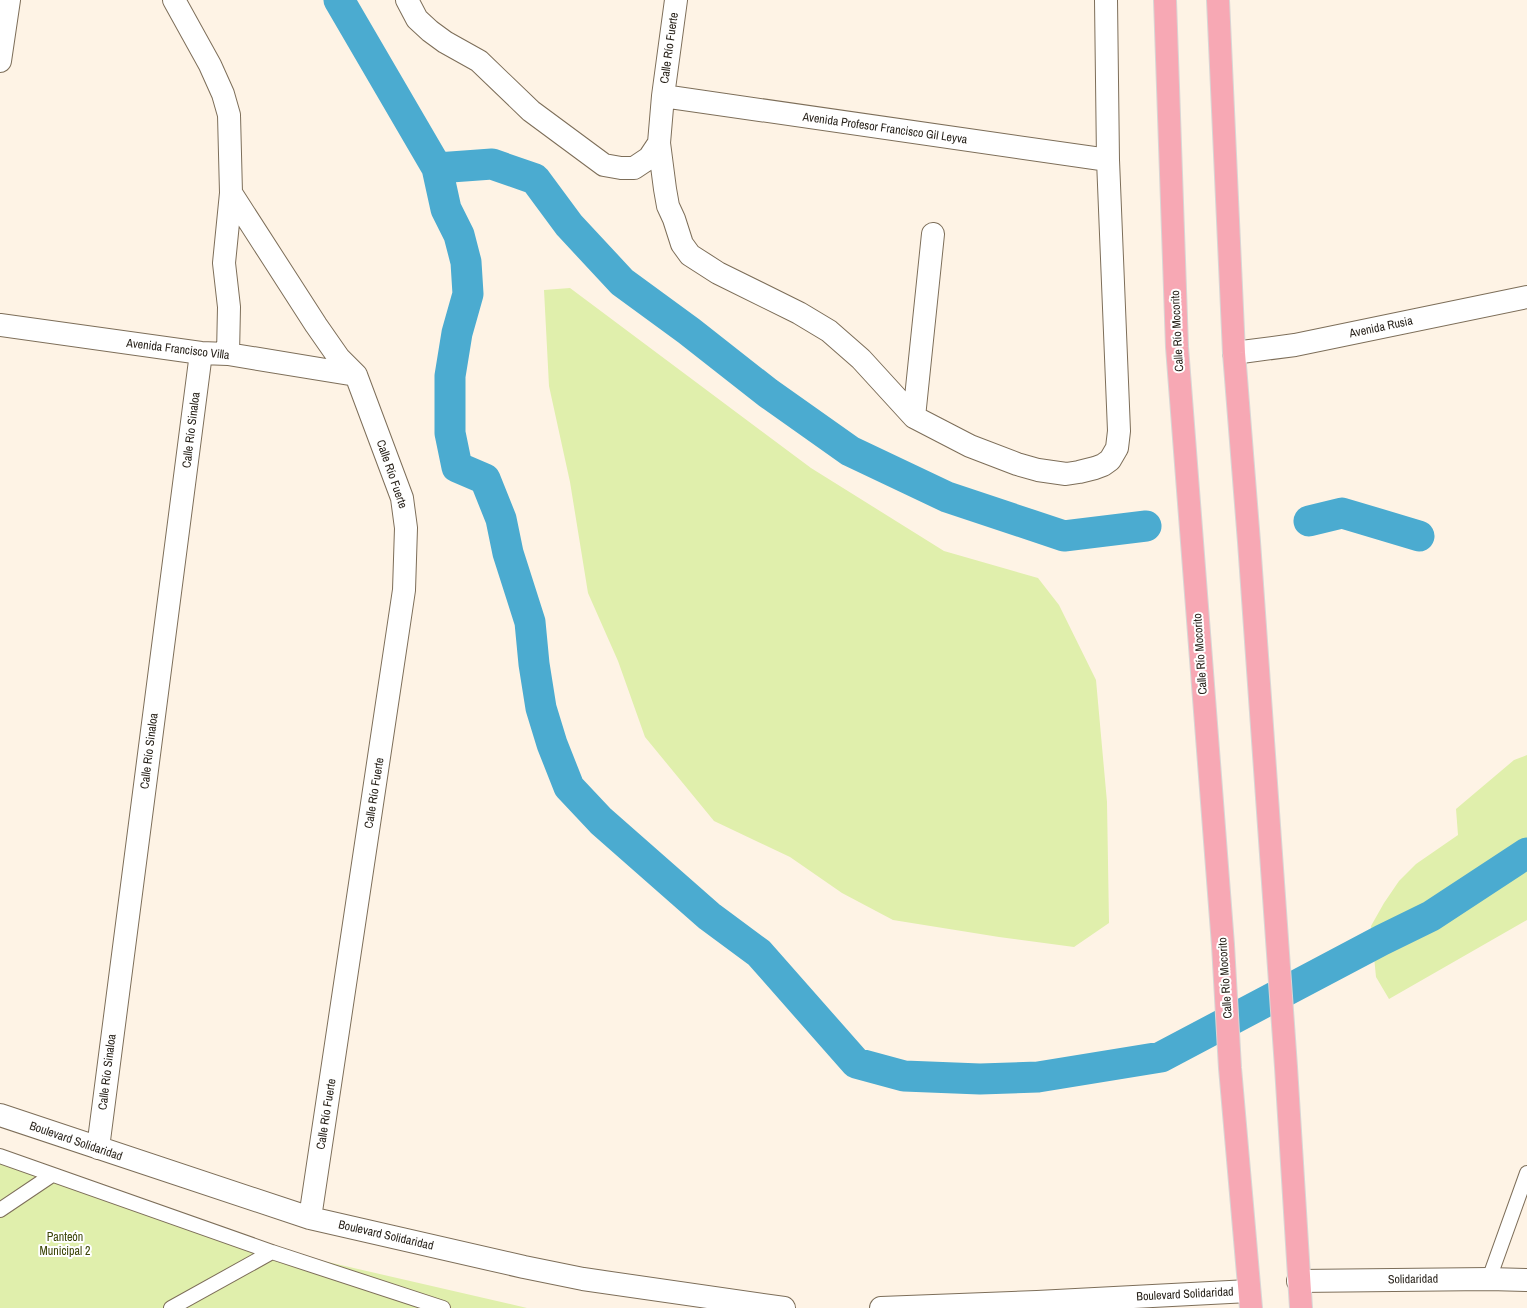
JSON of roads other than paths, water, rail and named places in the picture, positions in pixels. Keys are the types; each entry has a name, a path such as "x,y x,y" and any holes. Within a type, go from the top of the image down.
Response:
{"main road":[{"name":"Calle Río Mocorito","path":"1165,0 1177,347 1223,945 1230,1068 1250,1299"},
{"path":"1218,0 1234,353 1277,935 1301,1308"}],"street":[{"path":"0,61 9,0"},
{"path":"174,0 210,65 229,115 231,193 224,263 229,307 228,354"},
{"path":"407,0 417,19 430,31 445,42 479,61 531,111 604,166 634,168 649,158 659,143"},
{"name":"Calle Río Fuerte","path":"676,0 662,96 659,143 668,206 682,244 690,255 718,273 798,313 829,331 861,359 914,416 970,446 1017,464 1038,470 1066,474 1103,465 1110,460 1117,448 1119,431 1108,160 1106,0"},
{"name":"Avenida Profesor Francisco Gil Leyva","path":"662,96 1108,160"},
{"path":"231,193 316,325 339,358 356,376"},
{"path":"914,416 933,234"},
{"name":"Avenida Rusia","path":"1234,353 1296,346 1527,297"},
{"name":"Avenida Francisco Villa","path":"0,325 201,354 228,354 356,376"},
{"name":"Calle Río Sinaloa","path":"98,1148 201,354"},
{"name":"Calle Río Fuerte","path":"310,1218 402,606 406,563 406,528 402,498 356,376"},
{"name":"Boulevard Solidaridad","path":"0,1115 310,1218 582,1279 784,1308"},
{"name":"Solidaridad","path":"1298,1280 1527,1280"},
{"name":"Boulevard Solidaridad","path":"881,1308 1037,1302 1250,1299"}],"lane":[{"path":"0,1156 272,1252 443,1308"},
{"path":"1489,1279 1527,1173"},
{"path":"0,1210 52,1175"},
{"path":"171,1308 272,1252"}],"waterway":[{"path":"339,0 437,168 492,164 535,179 569,225 622,282 689,331 768,393 850,451 947,497 1064,536 1146,526"},
{"path":"437,168 446,209 459,235 466,262 468,294 457,333 450,376 450,433 457,467 485,479 501,519 508,553 530,622 534,664 541,708 552,744 569,787 601,821 709,916 759,953 856,1063 904,1076 980,1079 1038,1077 1161,1057 1382,940 1431,916 1527,853"},
{"path":"1309,521 1342,513 1419,536"}],"park label":[{"name":"Panteón Municipal 2","path":"65,1244"}]}
